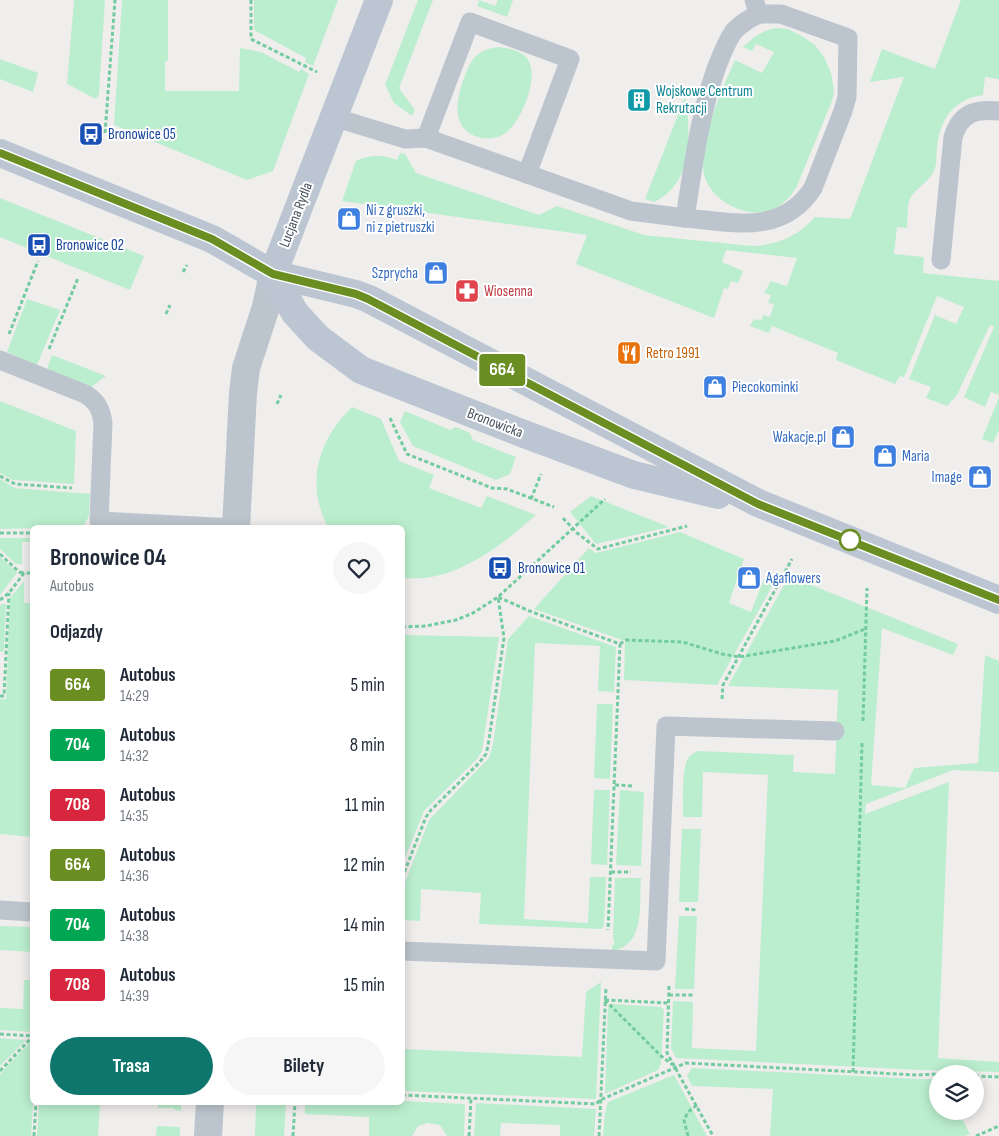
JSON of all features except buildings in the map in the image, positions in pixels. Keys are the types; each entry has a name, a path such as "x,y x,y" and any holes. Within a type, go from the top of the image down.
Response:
{"street":[{"name":"Lucjana Rydla","path":"235,525 245,374 266,307 273,274 379,0"},
{"name":"Bronowicka","path":"0,153 212,239 273,274 356,294 368,299 758,504 999,600"},
{"name":"Bronowicka","path":"273,274 295,313 318,338 361,370 634,475 758,504"},
{"path":"208,1136 210,1105"}],"lane":[{"path":"333,117 405,139 426,138 631,211 685,218 746,223 765,222 784,216 794,210 813,188 843,111 848,91 848,38 756,7 734,32 723,51 708,91 700,126 685,218"},
{"path":"426,138 470,22 570,59 527,174"},
{"path":"941,260 953,136 960,122 971,113 987,110 999,112"},
{"path":"0,360 85,394 91,397 100,408 103,423 99,524 133,525"},
{"path":"405,951 656,960 666,726 835,731"},
{"path":"0,910 30,912"}],"path":[{"path":"105,133 115,0"},
{"path":"251,0 250,39 317,72"},
{"path":"7,339 38,262"},
{"path":"39,376 78,278"},
{"path":"166,314 170,305"},
{"path":"388,414 407,454 492,488 507,489 554,508"},
{"path":"531,499 541,472"},
{"path":"0,476 15,484 99,490"},
{"path":"405,627 426,626 456,620 473,613 498,597 572,528 608,498"},
{"path":"563,518 572,528 598,549 687,526"},
{"path":"0,533 30,533"},
{"path":"0,554 19,572 30,573"},
{"path":"720,727 723,685 792,559"},
{"path":"0,600 24,573"},
{"path":"863,728 867,588"},
{"path":"0,696 4,696 8,593"},
{"path":"498,597 532,612 620,644"},
{"path":"405,870 426,817 486,754 504,638 498,597"},
{"path":"620,644 626,640 674,641 739,657 835,642 866,629"},
{"path":"599,1136 620,644"},
{"path":"852,1072 862,737"},
{"path":"670,978 667,1053 713,1136"},
{"path":"669,995 694,995"},
{"path":"605,1000 668,1003"},
{"path":"605,1000 661,1056 676,1068"},
{"path":"0,1034 30,1036"},
{"path":"0,1071 30,1038"},
{"path":"405,1095 596,1104 600,1100 686,1063 929,1075"},
{"path":"984,1076 999,1077"},
{"path":"469,1136 471,1098"},
{"path":"34,1136 36,1105"},
{"path":"293,1136 295,1105"},
{"path":"688,1136 684,1120 688,1112 697,1105"},
{"path":"976,1136 999,1126"}],"green space":[{"path":"74,0 105,0 99,94 96,99 67,84"},
{"path":"122,0 168,0 168,61 165,61 165,91 239,91 240,48 261,52 299,72 301,69 309,74 273,171 247,180 114,125"},
{"path":"254,0 338,0 313,66 305,62 306,58 254,30"},
{"path":"418,0 433,0 399,88 415,110 412,116 394,103 385,85"},
{"path":"479,0 495,6 498,0 513,0 507,17 477,6"},
{"path":"961,0 999,0 999,79 985,77 983,95 973,97 956,106 945,120 941,128 935,169 929,179 914,193 909,201 907,228 897,227 894,254 924,257 923,273 999,281 999,395 991,392 985,407 964,397 994,327 990,325 957,395 947,406 926,398 931,387 909,379 935,315 956,324 964,307 937,296 904,377 900,376 895,384 836,360 838,353 772,326 769,333 750,326 754,319 761,321 763,315 770,317 774,304 768,303 771,295 764,293 771,281 787,286 797,258 726,250 722,262 743,271 738,283 731,281 728,289 724,288 714,318 576,264 587,235 342,201 356,161 376,156 397,160 400,153 405,154 416,173 539,215 557,206 644,235 752,246 770,244 787,238 802,229 815,217 850,219 904,77 870,82 882,49 935,69"},
{"path":"777,28 788,29 815,45 824,57 831,73 834,92 796,188 781,205 774,209 763,212 740,210 718,197 710,188 705,178 703,166 706,138 714,112 735,60 762,73 774,52 756,44 752,51 743,47 759,34"},
{"path":"498,47 516,51 526,57 532,73 531,84 520,115 509,130 489,139 481,138 464,129 460,122 458,114 459,96 469,65 474,58 485,50"},
{"path":"0,59 38,73 33,92 0,79"},
{"path":"685,97 688,141 687,156 683,170 677,183 667,194 654,202 645,199"},
{"path":"0,198 144,256 130,290 0,237"},
{"path":"27,299 60,310 37,365 7,352"},
{"path":"52,355 106,376 91,387 47,369"},
{"path":"999,397 999,430 993,443 982,439"},
{"path":"0,401 76,431 74,484 13,480 0,473"},
{"path":"352,407 381,419 399,461 434,475 429,488 481,508 487,496 536,515 507,539 458,569 441,575 405,578 405,525 327,525 321,511 317,495 319,463 323,448 340,420"},
{"path":"405,411 450,430 456,427 470,433 473,440 516,457 510,474 496,480 413,446 400,422"},
{"path":"0,479 15,488 90,494 89,516 84,525 30,525 30,528 0,529"},
{"path":"591,496 669,527 596,544 570,512"},
{"path":"680,532 744,559 729,603 751,612 764,579 774,583 717,685 624,680 625,641 534,609 589,548 596,553"},
{"path":"0,538 30,538 30,542 22,542 22,564 16,564 0,549"},
{"path":"0,557 17,573 0,595"},
{"path":"789,576 958,644 953,655 882,628 871,785 905,788 914,768 978,763 985,655 999,661 999,772 953,770 866,804 865,814 949,782 938,1058 999,1062 999,1072 984,1072 984,1065 929,1065 929,1070 676,1058 671,1048 673,1001 693,1002 692,1048 756,1051 768,775 703,772 702,817 683,817 684,779 687,760 692,754 699,751 794,755 793,772 835,774 838,690 728,686"},
{"path":"24,581 24,603 30,603 30,837 0,834 0,699 6,699 10,598"},
{"path":"6,604 4,651 0,652 0,606"},
{"path":"529,616 616,647 614,692 598,691 600,646 535,643 524,919 588,923 590,877 606,877 604,926 601,929 479,924 481,893 421,889 420,921 405,920 405,883 429,820 489,758 493,745 508,639"},
{"path":"405,635 499,637 482,751 477,759 424,811 405,858"},
{"path":"597,704 613,704 610,779 594,778"},
{"path":"594,790 610,790 607,865 591,864"},
{"path":"620,790 644,792 641,866 616,865"},
{"path":"682,829 701,829 698,902 679,902"},
{"path":"615,878 641,878 640,911 636,932 631,941 623,947 612,951 612,945 614,945"},
{"path":"679,916 697,916 694,989 675,989"},
{"path":"0,926 30,927 30,952 0,950"},
{"path":"24,980 30,980 30,1032 0,1030 0,1008 23,1009"},
{"path":"601,982 596,1099 405,1091 405,1049 582,1057 586,992"},
{"path":"612,1004 661,1007 664,1010 661,1064 658,1070 605,1094 608,1007"},
{"path":"0,1038 26,1040 0,1066"},
{"path":"30,1042 30,1105 33,1105 31,1136 0,1136 0,1074"},
{"path":"692,1068 929,1079 929,1120 963,1120 970,1134 964,1136 770,1136 773,1089 692,1086 687,1076"},
{"path":"674,1075 707,1136 603,1136 608,1102"},
{"path":"405,1101 465,1104 464,1136 447,1136 440,1125 428,1123 418,1126 412,1136 369,1136 369,1117 305,1114 305,1105 405,1105"},
{"path":"476,1103 596,1109 594,1136 560,1136 560,1125 501,1123 500,1136 474,1136"},
{"path":"39,1105 100,1105 98,1136 37,1136"},
{"path":"158,1105 181,1105 181,1111 174,1108 158,1108"},
{"path":"256,1105 286,1105 284,1136 255,1136"},
{"path":"157,1126 180,1127 180,1136 156,1136"}],"bus line":[{"name":"664","path":"0,153 212,239 273,274 356,294 368,299 758,504 999,600"}],"place":[{"name":"Wojskowe Centrum Rekrutacji","path":"639,100"},
{"name":"Bronowice 05","path":"91,134"},
{"name":"Ni z gruszki, ni z pietruszki","path":"349,219"},
{"name":"Bronowice 02","path":"39,245"},
{"name":"Szprycha","path":"436,273"},
{"name":"Wiosenna","path":"467,291"},
{"name":"Retro 1991","path":"629,353"},
{"name":"Piecokominki","path":"715,387"},
{"name":"Wakacje.pl","path":"843,437"},
{"name":"Maria","path":"885,456"},
{"name":"Image","path":"980,477"},
{"name":"Bronowice 01","path":"500,568"},
{"name":"Agaflowers","path":"749,578"}]}
